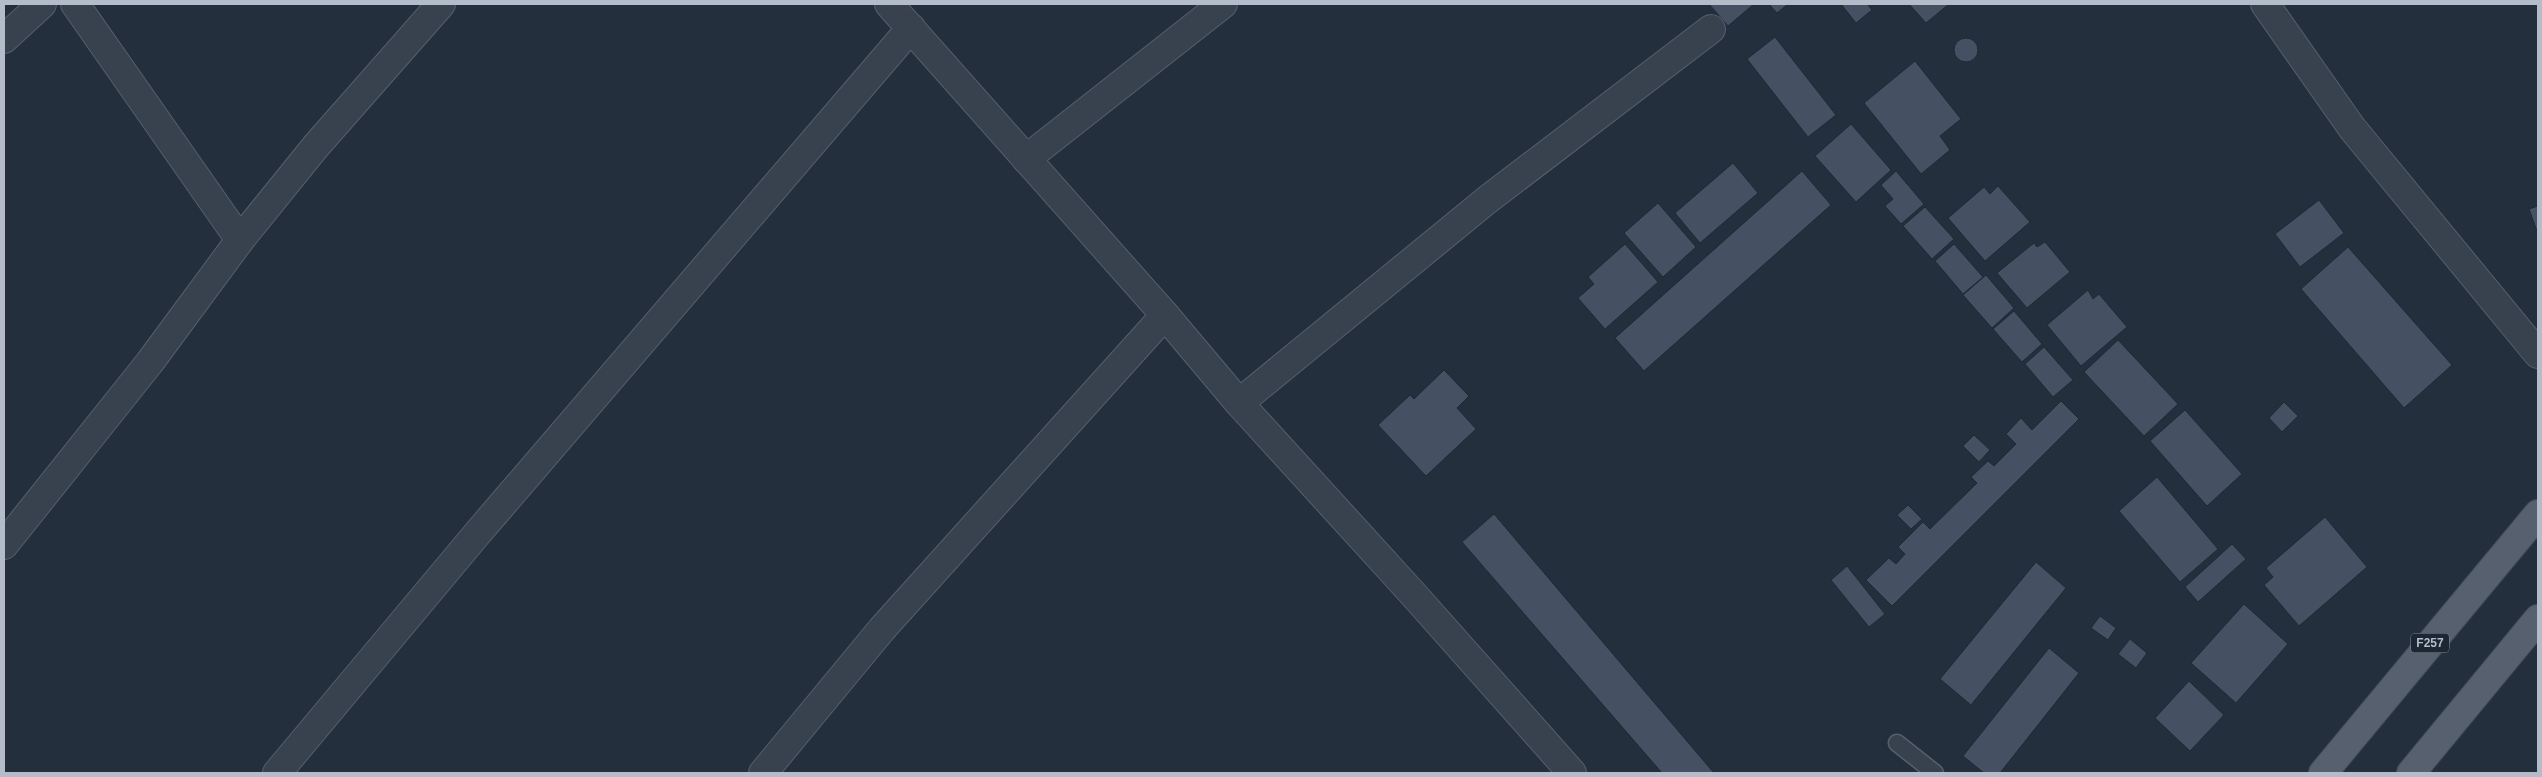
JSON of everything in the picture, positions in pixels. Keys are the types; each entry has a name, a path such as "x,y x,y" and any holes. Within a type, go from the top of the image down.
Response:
{"main road":[{"name":"F257","path":"2323,773 2538,514"},
{"path":"2411,773 2538,619"}],"street":[{"path":"4,39 42,4"},
{"path":"75,4 240,240"},
{"path":"4,545 150,362 240,240 316,146 441,4"},
{"path":"889,4 1165,314 1239,403 1414,595 1572,773"},
{"path":"1026,159 1223,4"},
{"path":"2265,4 2352,128 2538,354"},
{"path":"277,773 476,535 911,28"},
{"path":"1239,403 1487,200 1711,29"},
{"path":"763,773 882,629 1165,314"}],"lane":[{"path":"1897,743 1935,773"}],"building":[{"path":"1709,4 1754,4 1728,26"},
{"path":"1769,4 1788,4 1777,13"},
{"path":"1841,4 1867,4 1872,10 1856,23"},
{"path":"1909,4 1949,4 1926,23"},
{"path":"1775,37 1836,115 1808,137 1747,59"},
{"path":"1966,38 1974,42 1978,50 1974,58 1966,62 1958,58 1954,50 1958,42"},
{"path":"1915,61 1961,119 1940,136 1950,150 1921,174 1864,103"},
{"path":"1851,124 1891,170 1856,202 1815,156"},
{"path":"1733,163 1758,193 1700,243 1675,213"},
{"path":"1802,171 1831,205 1644,371 1615,338"},
{"path":"1896,171 1924,204 1901,224 1885,206 1893,199 1881,185"},
{"path":"1998,186 2030,222 1985,261 1948,218 1984,187 1990,194"},
{"path":"2319,200 2344,233 2300,267 2275,234"},
{"path":"1658,203 1696,247 1663,277 1624,233"},
{"path":"2538,206 2538,234 2529,209"},
{"path":"1925,207 1954,239 1932,259 1903,226"},
{"path":"2045,242 2070,272 2027,308 1997,273 2034,243 2037,247"},
{"path":"1625,244 1658,282 1605,329 1578,298 1594,284 1588,277"},
{"path":"1954,244 1983,277 1963,294 1935,261"},
{"path":"2348,247 2452,365 2404,408 2301,289"},
{"path":"1986,275 2014,308 1992,328 1963,295"},
{"path":"2088,290 2093,299 2099,294 2127,327 2081,366 2047,325"},
{"path":"2014,311 2042,344 2022,362 1993,329"},
{"path":"2118,340 2178,404 2144,436 2084,372"},
{"path":"2044,347 2073,380 2053,397 2025,364"},
{"path":"1444,370 1469,396 1457,408 1476,429 1426,476 1378,425 1410,395 1414,399"},
{"path":"2061,401 2079,419 1892,606 1866,580 1889,558 1896,564 1905,554 1898,547 1923,522 1930,529 1977,483 1971,477 1988,461 1994,466 2016,444 2006,434 2021,418 2032,430"},
{"path":"2284,402 2298,416 2282,432 2269,418"},
{"path":"2185,410 2242,474 2207,506 2150,441"},
{"path":"1974,435 1990,450 1979,462 1963,446"},
{"path":"2157,477 2218,549 2180,582 2119,511"},
{"path":"1908,505 1922,519 1911,529 1897,515"},
{"path":"1494,514 1714,773 1662,773 1462,542"},
{"path":"2325,517 2367,567 2299,626 2264,585 2273,577 2266,568"},
{"path":"2232,544 2246,559 2198,602 2185,587"},
{"path":"2036,562 2066,588 1971,705 1940,679"},
{"path":"1847,566 1885,614 1869,627 1831,580"},
{"path":"2244,604 2288,644 2236,703 2191,663"},
{"path":"2100,616 2116,628 2108,640 2091,628"},
{"path":"2130,639 2147,653 2136,668 2118,654"},
{"path":"2049,648 2079,673 2000,773 1984,773 1963,756"},
{"path":"2189,681 2224,715 2190,751 2155,718"}]}
